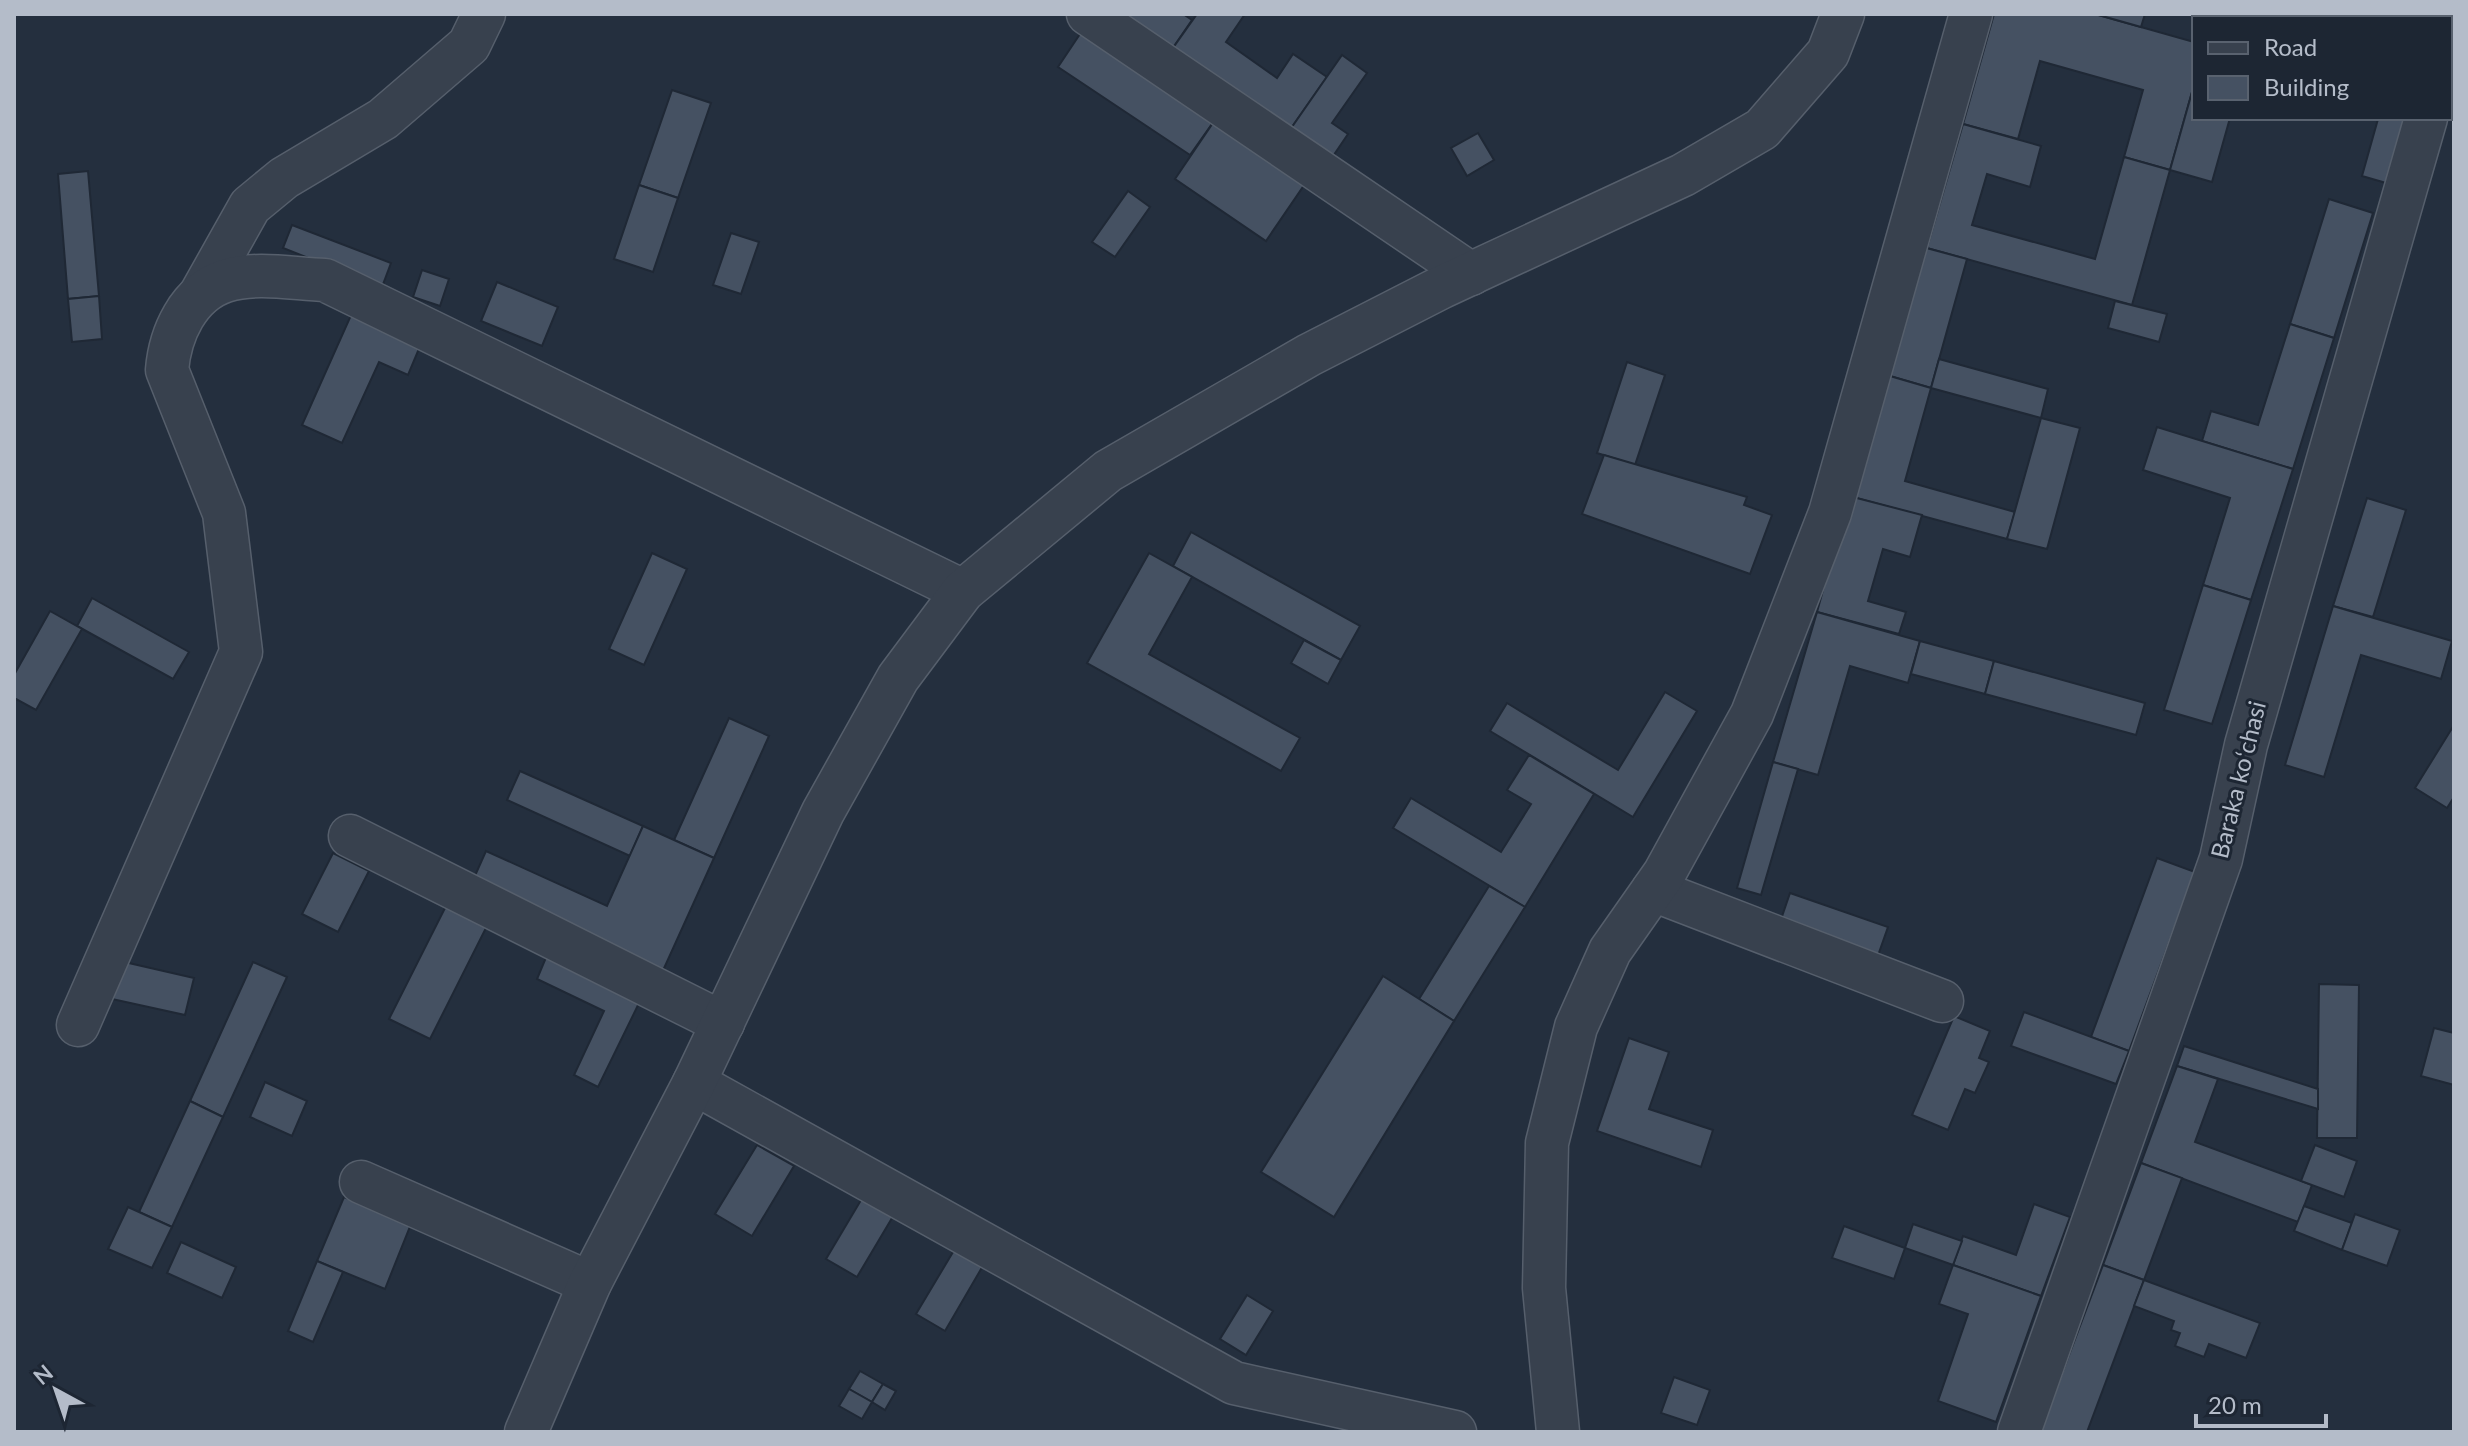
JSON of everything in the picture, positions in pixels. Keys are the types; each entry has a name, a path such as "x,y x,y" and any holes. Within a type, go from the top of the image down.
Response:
{"street":[{"path":"78,1025 241,652 224,513 167,370 169,346 250,206 284,178 383,119 469,45 484,14"},
{"path":"1088,14 1471,274"},
{"path":"528,1432 590,1283 694,1083 831,799 898,678 963,591 1108,471 1309,355 1471,274 1683,175 1762,129 1828,53 1843,14"},
{"path":"1558,1432 1544,1288 1547,1143 1576,1027 1610,951 1653,890 1752,714 1830,513 1971,14"},
{"name":"Baraka koʻchasi","path":"2019,1432 2221,859 2251,730 2434,131"},
{"path":"200,295 225,281 262,277 325,280 963,591"},
{"path":"350,836 723,1023"},
{"path":"1653,890 1942,1001"},
{"path":"694,1083 1234,1383 1455,1432"},
{"path":"361,1182 590,1283"}],"building":[{"path":"1109,14 1183,14 1192,20 1168,55"},
{"path":"1197,14 1245,14 1226,42 1277,78 1293,54 1327,77 1285,137 1168,55"},
{"path":"1994,14 2095,14 2192,41 2192,92 2170,170 2124,157 2143,90 2040,61 2018,139 1963,124"},
{"path":"2095,14 2145,14 2141,27"},
{"path":"1086,25 1219,114 1190,155 1058,67"},
{"path":"1342,55 1367,73 1332,123 1348,134 1327,165 1285,137"},
{"path":"672,90 711,103 678,198 639,185"},
{"path":"2192,92 2192,120 2229,120 2212,182 2170,170"},
{"path":"1219,114 1311,175 1266,241 1175,179"},
{"path":"2378,120 2410,120 2393,185 2362,176"},
{"path":"1963,124 2041,146 2030,187 1987,174 1972,225 2095,259 2124,157 2170,170 2132,305 1927,248"},
{"path":"1478,133 1494,160 1467,176 1451,148"},
{"path":"88,171 99,296 68,299 58,174"},
{"path":"639,185 678,198 653,272 614,259"},
{"path":"1128,191 1150,207 1115,257 1092,242"},
{"path":"2329,199 2373,213 2334,338 2290,324"},
{"path":"292,225 391,263 382,287 283,248"},
{"path":"731,233 759,242 741,294 713,285"},
{"path":"1919,246 1967,259 1931,388 1883,374"},
{"path":"422,270 449,279 440,306 413,297"},
{"path":"497,282 558,307 542,346 481,321"},
{"path":"99,296 102,339 72,342 68,299"},
{"path":"2115,301 2167,314 2159,342 2108,328"},
{"path":"352,313 421,344 408,375 379,362 342,443 302,425"},
{"path":"2290,324 2334,338 2293,469 2202,441 2211,411 2258,425"},
{"path":"1939,359 2048,389 2041,418 1931,388"},
{"path":"1627,362 1665,375 1635,465 1597,453"},
{"path":"1883,374 1931,388 1905,481 2015,512 2007,539 1849,496"},
{"path":"2041,418 2080,428 2047,549 2007,539"},
{"path":"2157,427 2293,469 2251,600 2203,585 2230,498 2143,470"},
{"path":"1604,455 1747,497 1744,505 1772,515 1750,574 1582,514"},
{"path":"1849,496 1922,515 1910,557 1883,549 1868,601 1906,612 1899,634 1817,612"},
{"path":"2367,498 2406,510 2373,617 2333,606"},
{"path":"1191,532 1360,626 1341,660 1173,566"},
{"path":"652,553 687,569 644,665 609,649"},
{"path":"1149,553 1192,577 1149,654 1300,738 1281,771 1087,663"},
{"path":"2203,585 2251,600 2212,724 2164,710"},
{"path":"92,598 189,652 173,679 77,626"},
{"path":"2333,606 2452,641 2441,679 2361,655 2324,777 2285,765"},
{"path":"50,611 82,629 36,710 14,698 14,675"},
{"path":"1817,612 1920,641 1908,683 1850,666 1818,775 1773,762"},
{"path":"1304,640 1341,660 1328,684 1291,663"},
{"path":"1920,641 1994,661 1985,694 1911,674"},
{"path":"1994,661 2145,703 2136,735 1985,694"},
{"path":"1665,692 1697,711 1633,817 1490,731 1507,703 1618,770"},
{"path":"729,718 769,736 714,858 674,840"},
{"path":"2454,725 2454,797 2447,808 2415,788"},
{"path":"1529,755 1594,794 1525,907 1393,828 1411,798 1501,852 1531,804 1507,790"},
{"path":"1773,762 1798,769 1761,895 1737,888"},
{"path":"520,771 643,826 630,856 507,800"},
{"path":"643,826 714,858 661,975 469,889 486,851 607,906"},
{"path":"333,853 369,871 338,932 302,914"},
{"path":"2157,858 2195,872 2129,1051 2091,1037"},
{"path":"1489,886 1525,907 1454,1021 1419,999"},
{"path":"1790,893 1888,927 1875,964 1777,931"},
{"path":"447,904 488,924 430,1039 389,1019"},
{"path":"547,955 642,997 598,1087 574,1075 604,1011 537,979"},
{"path":"120,961 194,978 185,1015 112,999"},
{"path":"253,962 287,977 223,1117 190,1101"},
{"path":"1383,976 1454,1021 1334,1217 1261,1172"},
{"path":"2319,984 2359,985 2357,1138 2317,1138"},
{"path":"2024,1012 2129,1051 2116,1084 2011,1046"},
{"path":"1954,1016 1990,1031 1979,1058 1989,1062 1975,1093 1965,1089 1948,1130 1912,1115"},
{"path":"2434,1028 2454,1033 2454,1085 2421,1076"},
{"path":"1629,1038 1669,1052 1649,1109 1713,1130 1701,1167 1597,1131"},
{"path":"2184,1046 2318,1089 2318,1109 2177,1066"},
{"path":"2177,1066 2218,1079 2195,1142 2312,1185 2298,1222 2141,1163"},
{"path":"265,1082 307,1101 292,1136 250,1117"},
{"path":"190,1101 223,1117 172,1227 139,1212"},
{"path":"757,1145 794,1166 752,1236 715,1214"},
{"path":"2315,1145 2357,1161 2344,1197 2301,1181"},
{"path":"2141,1163 2182,1178 2144,1280 2103,1265"},
{"path":"864,1195 895,1213 857,1277 826,1259"},
{"path":"344,1197 411,1224 385,1289 317,1261"},
{"path":"2034,1204 2070,1217 2041,1296 1953,1265 1963,1236 2016,1255"},
{"path":"2304,1206 2352,1223 2342,1250 2294,1231"},
{"path":"128,1207 172,1227 152,1268 108,1249"},
{"path":"2355,1214 2400,1230 2387,1266 2342,1250"},
{"path":"1913,1224 1962,1241 1953,1265 1905,1248"},
{"path":"1844,1226 1905,1248 1894,1279 1832,1258"},
{"path":"181,1242 236,1267 222,1298 167,1273"},
{"path":"956,1247 984,1264 945,1331 916,1314"},
{"path":"317,1261 343,1272 313,1342 288,1331"},
{"path":"1953,1265 2041,1296 1996,1422 1938,1401 1968,1314 1939,1304"},
{"path":"2103,1265 2144,1280 2087,1432 2040,1432"},
{"path":"2144,1280 2260,1323 2246,1358 2209,1344 2204,1357 2175,1346 2180,1333 2171,1330 2174,1321 2134,1306"},
{"path":"1247,1295 1273,1311 1246,1355 1220,1339"},
{"path":"860,1371 883,1384 872,1402 849,1389"},
{"path":"1674,1377 1710,1390 1697,1425 1661,1413"},
{"path":"883,1384 896,1391 885,1410 872,1402"},
{"path":"849,1389 872,1402 862,1419 839,1406"}]}
